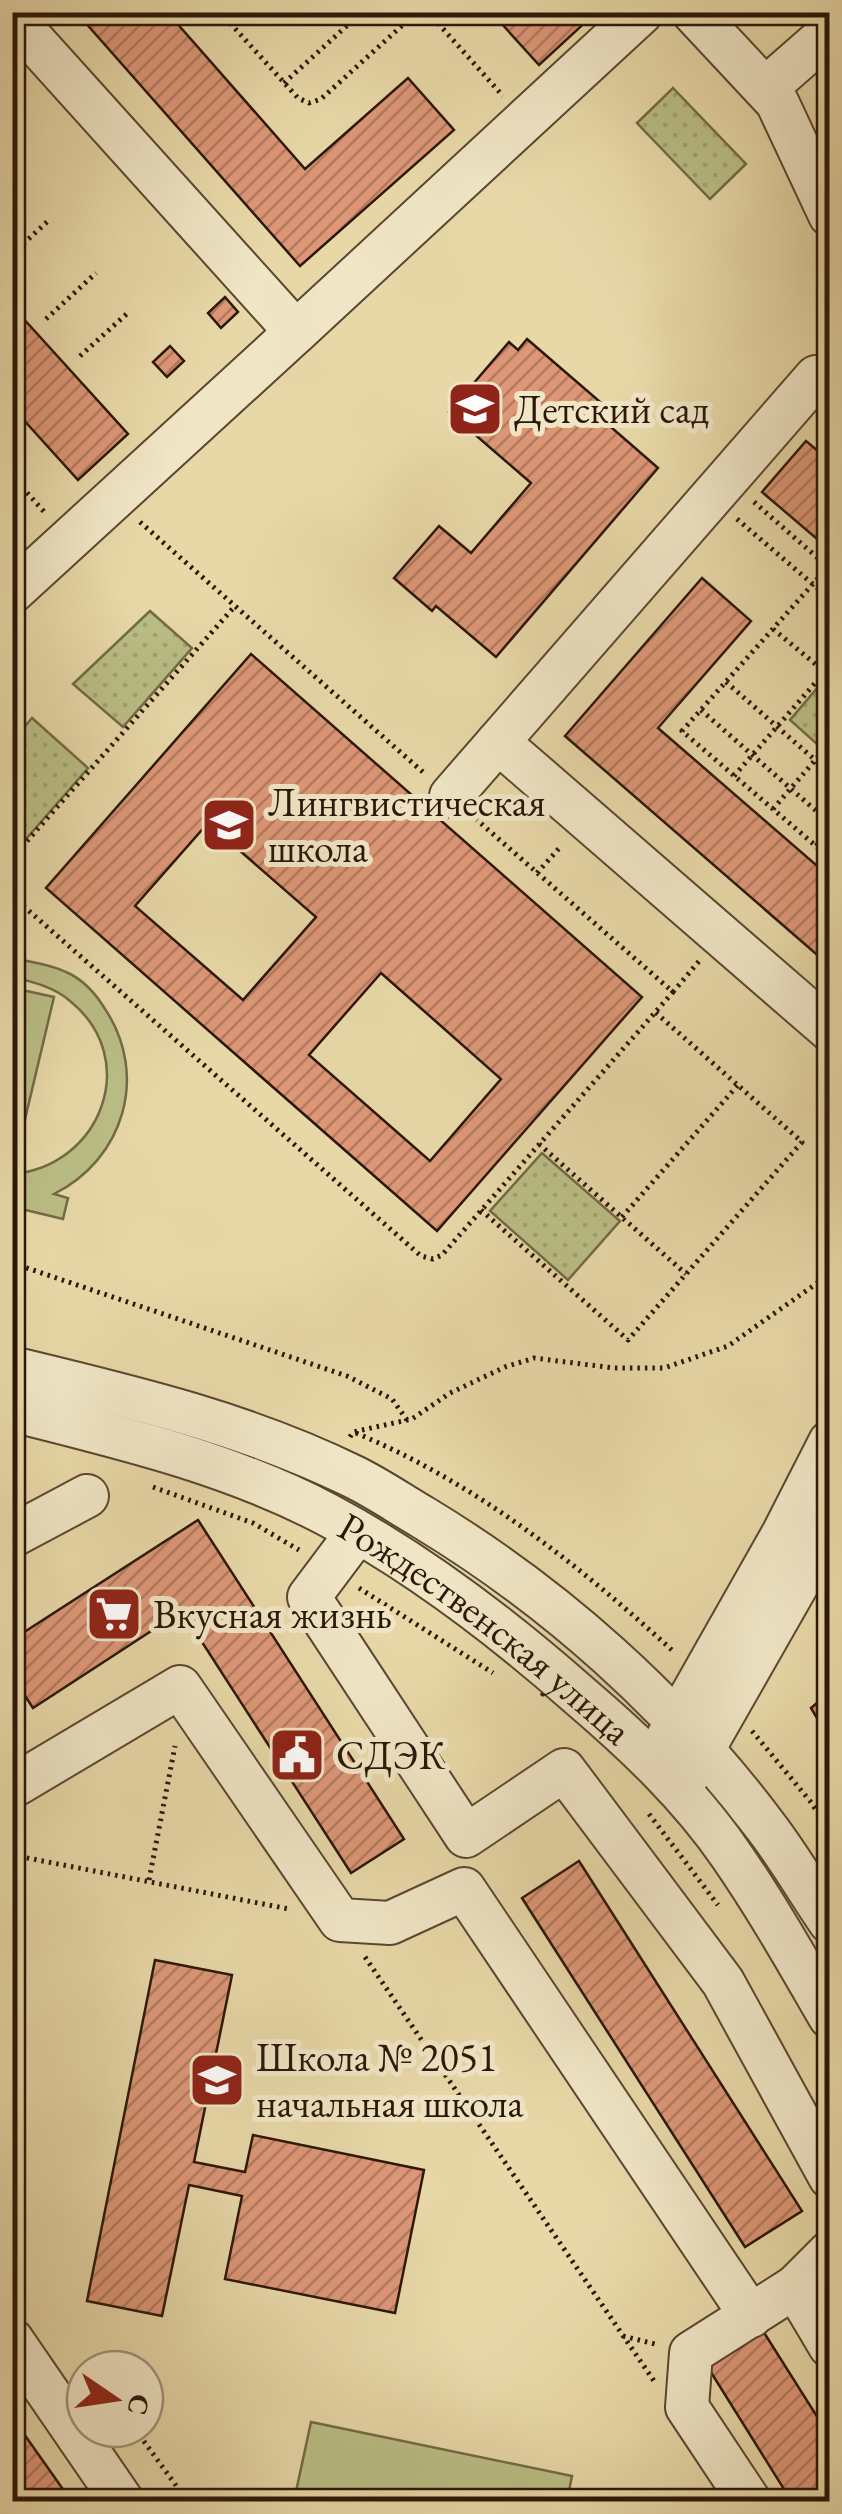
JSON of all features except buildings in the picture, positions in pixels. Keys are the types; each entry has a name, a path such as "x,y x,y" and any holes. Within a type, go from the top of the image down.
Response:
{"street":[{"path":"12,592 642,12"},
{"path":"693,12 777,102 830,214"},
{"path":"12,16 296,332"},
{"path":"766,89 830,32"},
{"path":"450,796 825,376"},
{"path":"498,742 830,1030"},
{"name":"Рождественская улица","path":"12,1368 151,1401 243,1430 356,1477 486,1556 637,1680 690,1736 766,1828 830,1922"},
{"name":"Рождественская улица","path":"12,1410 134,1440 311,1507 457,1595 534,1655 657,1785 730,1852 830,2017"},
{"path":"690,1736 830,1442"},
{"path":"12,1536 87,1496"},
{"path":"357,1533 309,1597 466,1836 464,1889 751,2316"},
{"path":"657,1785 827,1541"},
{"path":"12,1777 16,1784 180,1686 340,1920 390,1923 464,1889"},
{"path":"466,1836 564,1770 723,1982 830,2177"},
{"path":"750,2502 687,2407 692,2352 796,2287 830,2252"},
{"path":"796,2287 830,2346"},
{"path":"12,2340 123,2502"}],"path":[{"path":"220,12 298,98 309,103 321,99 417,12"},
{"path":"284,83 362,12"},
{"path":"428,12 498,90"},
{"path":"12,254 48,221"},
{"path":"46,319 96,273"},
{"path":"80,356 130,311"},
{"path":"12,476 48,515"},
{"path":"748,496 829,568 682,731 830,858"},
{"path":"114,499 672,992"},
{"path":"732,515 830,599"},
{"path":"12,858 235,606"},
{"path":"734,776 828,671 773,628"},
{"path":"726,682 830,772"},
{"path":"700,710 830,822"},
{"path":"772,809 830,743"},
{"path":"816,846 830,831"},
{"path":"12,896 421,1256 432,1259 442,1254 701,960"},
{"path":"481,1210 628,1340 802,1142 655,1012"},
{"path":"622,1217 738,1085"},
{"path":"539,1144 686,1274"},
{"path":"12,1263 347,1376 392,1399 406,1420"},
{"path":"681,1658 608,1592 529,1530 399,1451 353,1432 406,1420 505,1366 534,1358 614,1368 664,1368 728,1346 830,1274"},
{"path":"148,1486 253,1523 501,1678"},
{"path":"149,1880 186,1694"},
{"path":"745,1724 810,1801 830,1831"},
{"path":"657,1785 727,1917"},
{"path":"12,1855 340,1920 671,2406 687,2407"},
{"path":"149,2449 188,2502"}],"green space":[{"path":"673,88 746,164 710,199 637,123"},
{"path":"150,611 192,648 123,727 73,684"},
{"path":"824,680 829,685 829,730 817,744 790,720"},
{"path":"32,718 88,768 13,854 13,740"},
{"path":"13,958 60,969 88,988 118,1034 125,1061 127,1087 112,1137 98,1160 54,1194 68,1198 63,1219 13,1207 13,1174 44,1167 69,1152 89,1131 101,1106 107,1079 104,1051 92,1025 64,996 13,977"},
{"path":"13,988 54,997 13,1170 12,1169"},
{"path":"542,1153 620,1221 568,1280 490,1211"},
{"path":"311,2422 572,2476 567,2501 294,2501"}],"place":[{"name":"Детский сад","path":"475,409"},
{"name":"Лингвистическая школа","path":"229,825"},
{"name":"Вкусная жизнь","path":"114,1614"},
{"name":"СДЭК","path":"297,1755"},
{"name":"Школа № 2051 начальная школа","path":"217,2080"}]}
